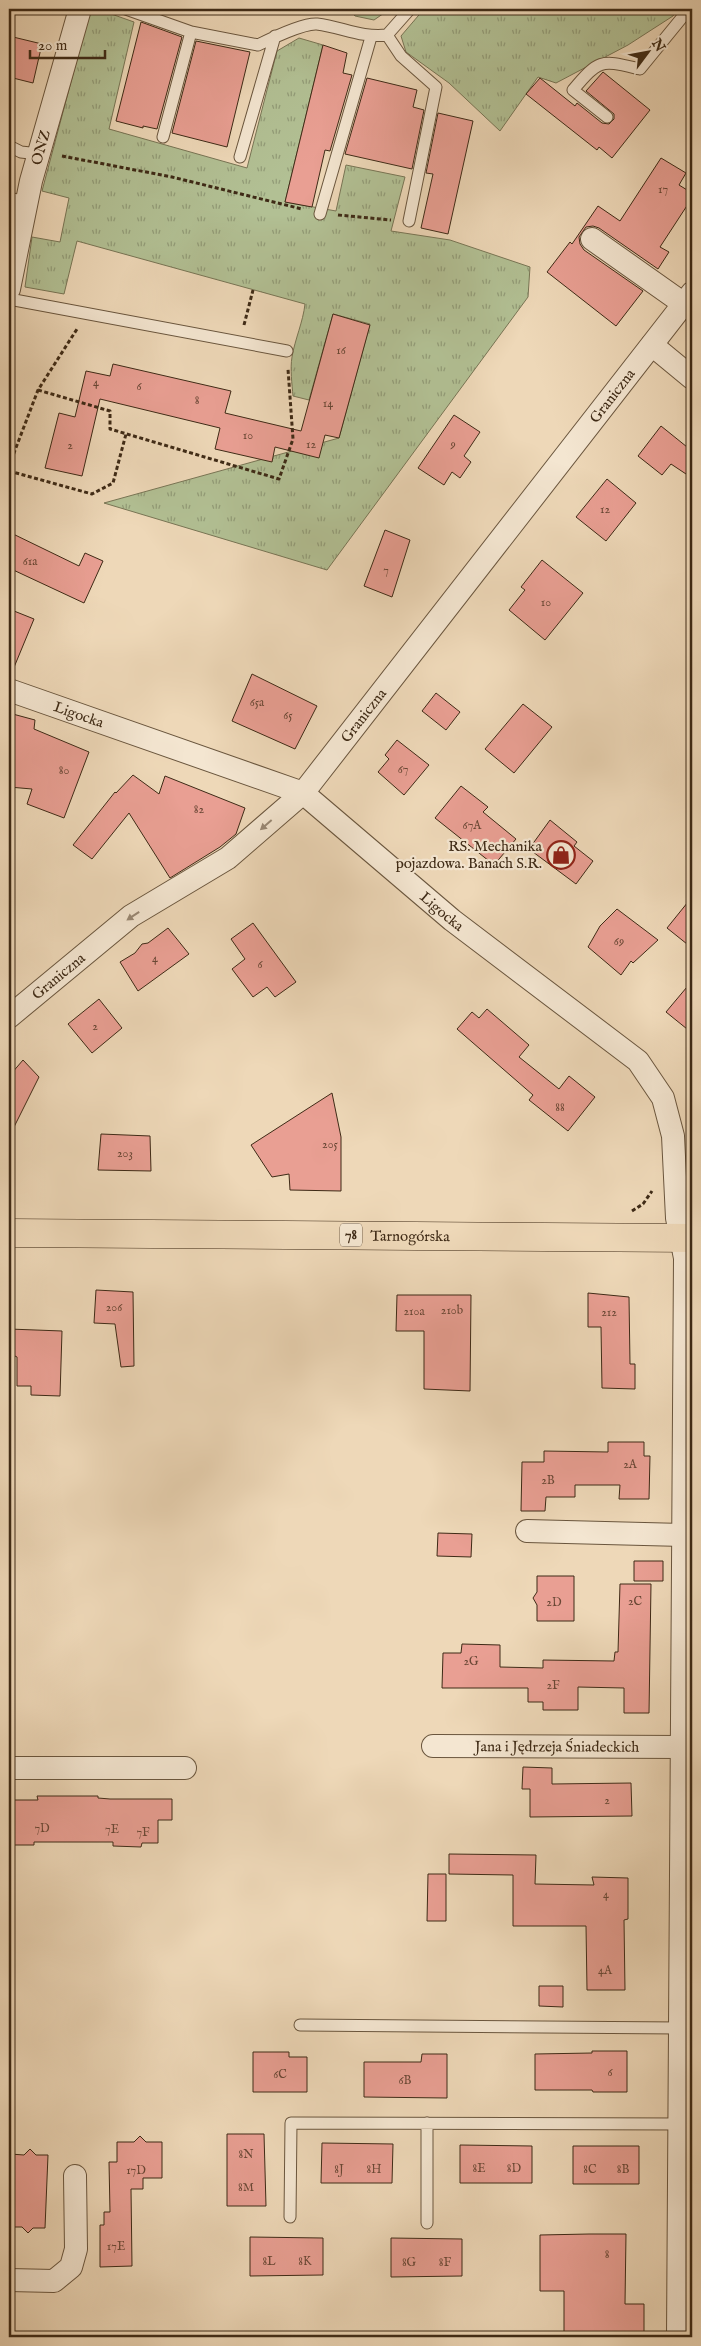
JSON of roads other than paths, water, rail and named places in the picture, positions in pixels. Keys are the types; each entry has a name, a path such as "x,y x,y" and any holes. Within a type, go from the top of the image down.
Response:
{"main road":[{"name":"Tarnogórska","path":"9,1233 687,1238"}],"street":[{"name":"ONZ","path":"9,289 18,200 39,154 80,9"},
{"path":"592,239 688,298"},
{"name":"Graniczna","path":"11,1010 131,916 228,858 303,793 688,298"},
{"path":"652,345 692,378"},
{"name":"Ligocka","path":"9,690 303,793 452,920 638,1061 663,1098 673,1136 677,1218 687,1238"},
{"path":"678,2337 685,1258 687,1238"},
{"path":"526,1532 684,1535"},
{"name":"Jana i Jędrzeja Śniadeckich","path":"433,1746 682,1747"},
{"path":"9,1768 185,1768"},
{"path":"9,2280 54,2281 71,2267 76,2249 75,2176"}],"lane":[{"path":"126,9 191,32 258,45 275,36 315,24 371,37 387,35 410,9"},
{"path":"607,118 573,90 591,68 608,62 640,69 689,9"},
{"path":"163,136 191,32"},
{"path":"387,35 401,56 436,86 409,222"},
{"path":"240,157 275,36"},
{"path":"320,214 371,37"},
{"path":"9,146 21,152 39,154"},
{"path":"9,299 287,351"},
{"path":"300,2025 680,2028"},
{"path":"290,2217 290,2123 680,2124"},
{"path":"427,2123 427,2223"}],"place":[{"name":"RS. Mechanika pojazdowa. Banach S.R.","path":"561,855"}]}
